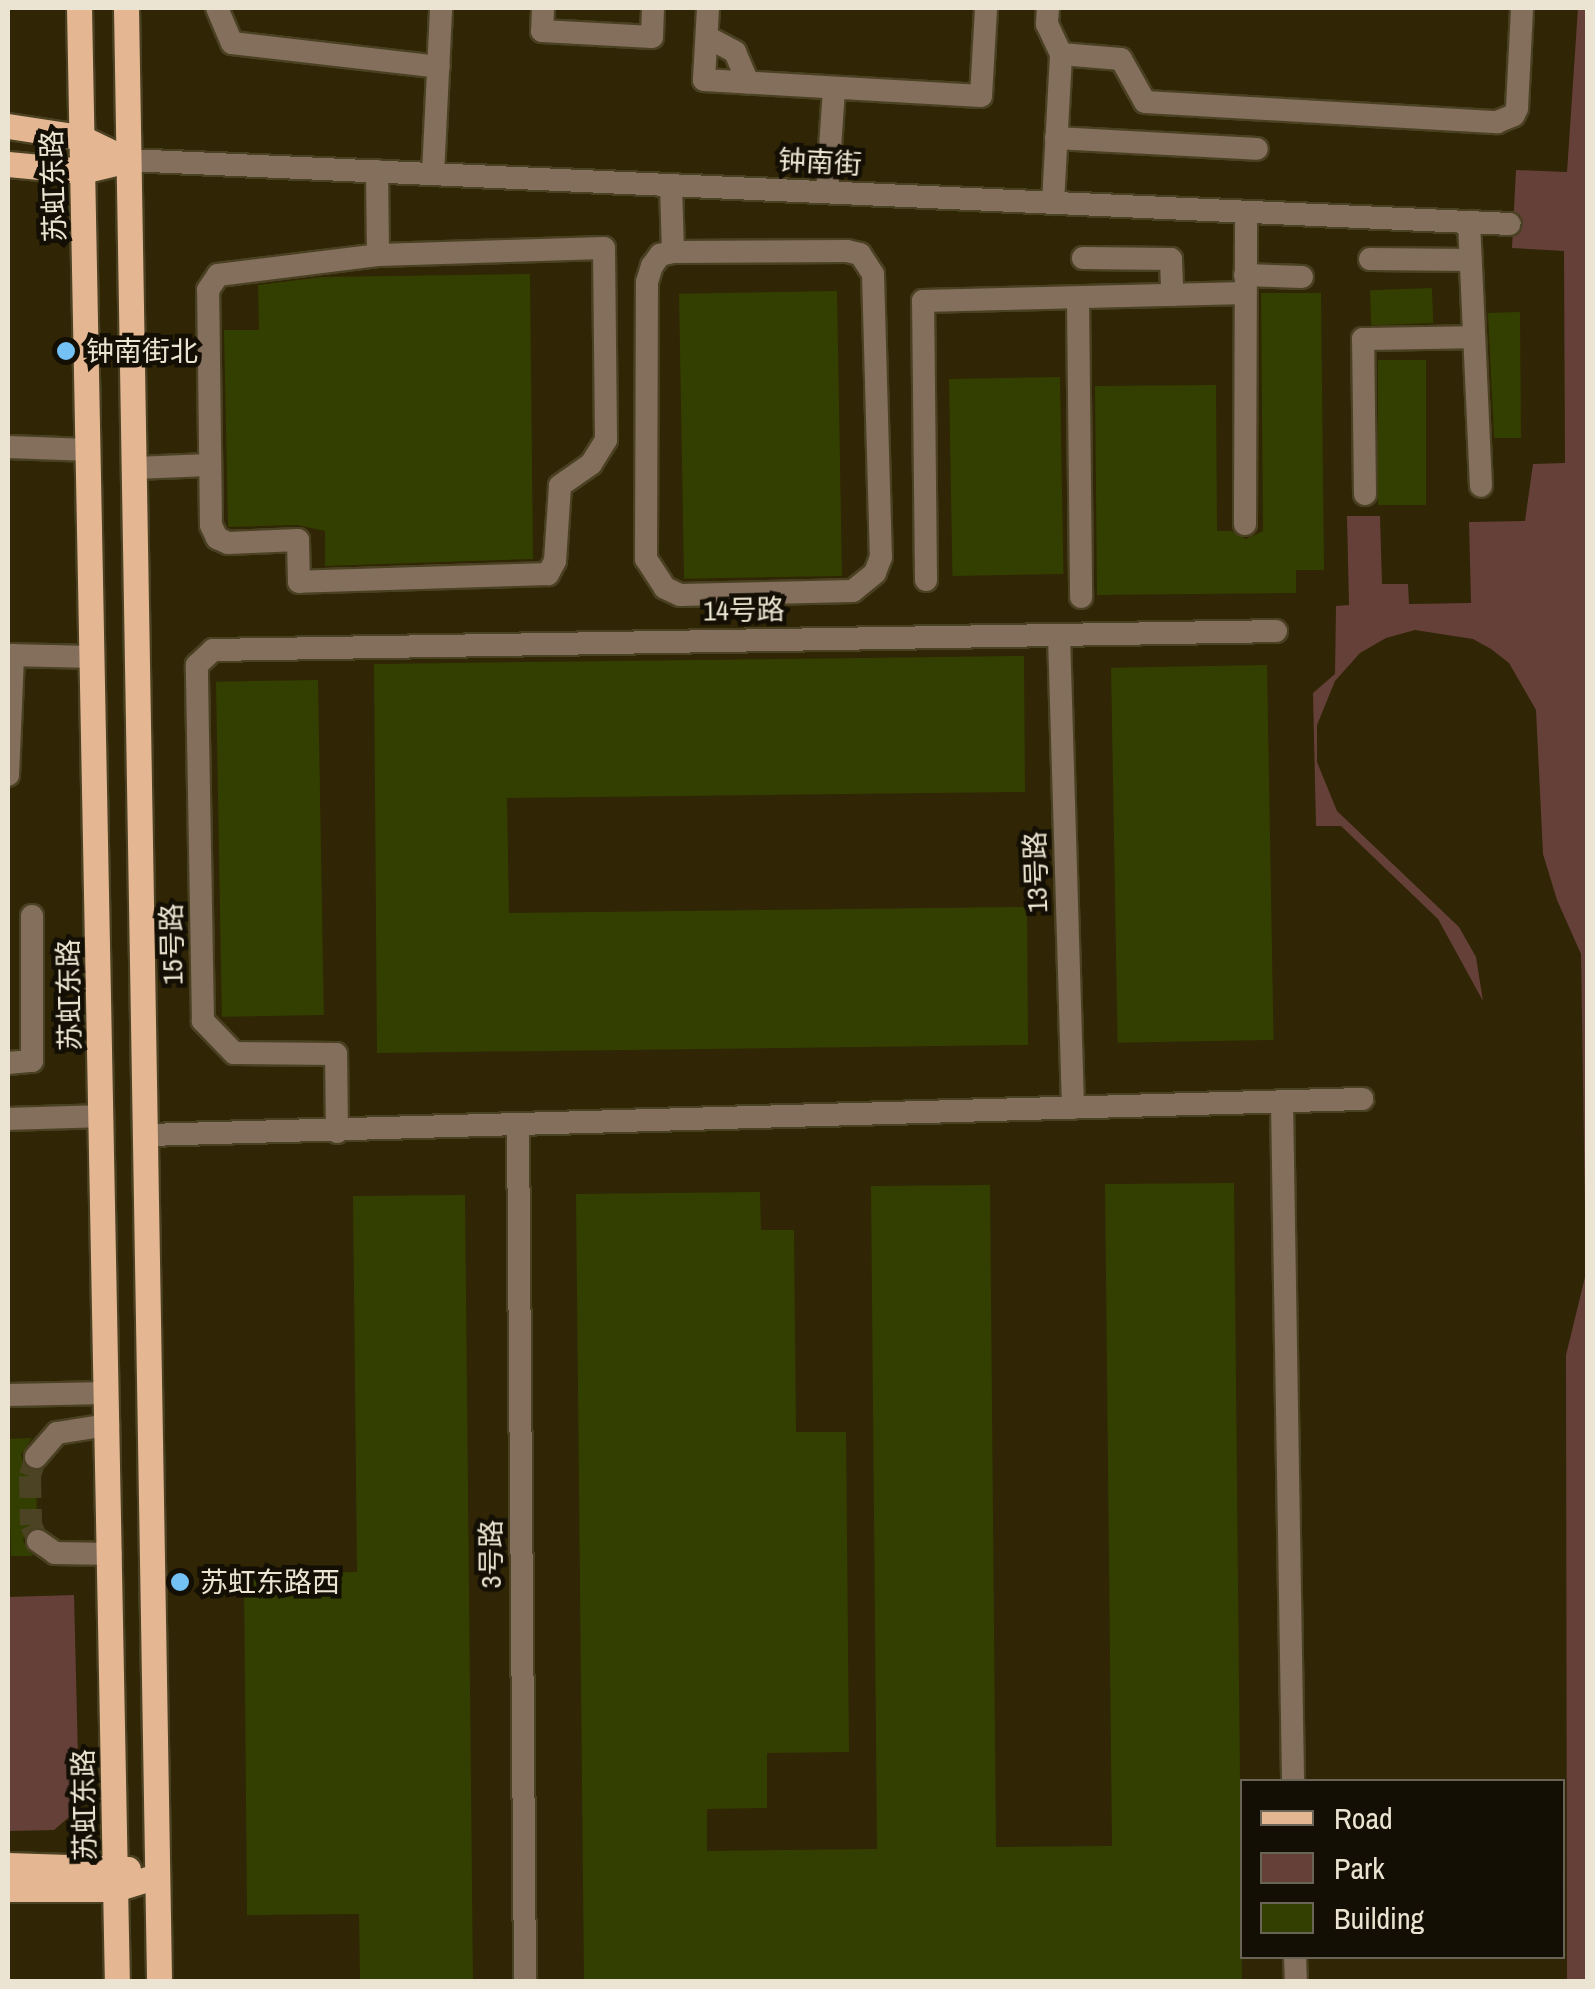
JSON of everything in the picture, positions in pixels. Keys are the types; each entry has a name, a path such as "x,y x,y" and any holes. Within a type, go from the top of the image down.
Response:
{"main road":[{"name":"苏虹东路","path":"79,8 118,1982"},
{"path":"126,8 148,1135 159,1982"},
{"name":"钟南街","path":"8,126 80,137 128,160"},
{"name":"钟南街","path":"8,164 82,172 128,160"},
{"path":"8,1865 115,1878"},
{"path":"8,1888 157,1876"}],"street":[{"path":"217,8 232,43 438,67"},
{"path":"433,174 441,8"},
{"path":"543,8 542,31 652,38 654,8"},
{"path":"708,8 704,80 981,96 986,8"},
{"path":"1048,8 1047,24 1061,54 1053,203"},
{"path":"1061,54 1121,58 1145,102 1498,122 1514,116 1517,108 1522,8"},
{"path":"706,37 735,52 748,82"},
{"path":"827,192 834,88"},
{"path":"1056,138 1256,149"},
{"name":"钟南街","path":"128,160 1510,224"},
{"path":"377,171 378,255"},
{"path":"671,185 673,252"},
{"path":"1245,524 1246,212"},
{"path":"1469,222 1481,486"},
{"path":"604,248 606,440 592,464 560,486 552,570 542,576 299,582 298,540 228,543 217,538 211,526 209,465 208,290 212,281 227,272 378,255 604,248"},
{"path":"673,252 847,252 868,262 873,274 881,557 866,585 852,592 680,595 665,588 652,574 646,558 647,282 660,256 673,252"},
{"path":"1083,258 1171,259 1172,295"},
{"path":"1370,259 1470,260"},
{"path":"926,580 923,301 1172,295 1302,277"},
{"path":"1078,298 1081,597"},
{"path":"1365,494 1364,339 1474,337"},
{"path":"8,446 88,450"},
{"path":"134,468 209,465"},
{"name":"14号路","path":"213,650 1276,631"},
{"name":"13号路","path":"1059,635 1074,1108"},
{"name":"15号路","path":"213,650 198,665 203,1022 234,1052 336,1054 337,1132"},
{"path":"8,775 10,655 92,657"},
{"path":"8,1063 32,1062 32,916"},
{"path":"148,1135 1362,1099"},
{"path":"1282,1101 1292,1779"},
{"path":"8,1119 102,1116"},
{"name":"3号路","path":"518,1126 525,1982"},
{"path":"8,1395 107,1394"},
{"path":"36,1457 57,1433 108,1425"},
{"path":"38,1541 55,1553 111,1554"}],"green space":[{"path":"1578,8 1587,8 1587,1981 1567,1981 1566,1355 1586,1273 1581,954 1557,900 1543,854 1536,710 1509,663 1491,649 1473,639 1415,630 1386,638 1360,653 1335,681 1317,725 1317,762 1337,811 1459,927 1476,957 1483,1001 1438,919 1341,826 1316,826 1313,693 1335,674 1336,606 1349,605 1347,516 1380,516 1382,584 1408,584 1409,604 1471,603 1469,522 1525,521 1533,464 1565,463 1564,251 1512,248 1516,170 1567,172"},
{"path":"74,1595 79,1798 75,1812 54,1830 8,1831 8,1597"}],"building":[{"path":"530,274 533,559 325,566 325,531 297,525 228,527 224,330 259,330 258,285 322,277"},
{"path":"1432,288 1433,323 1371,325 1370,290"},
{"path":"837,291 842,576 684,579 679,294"},
{"path":"1261,293 1321,293 1324,570 1296,570 1296,593 1097,595 1095,386 1216,385 1217,531 1232,531 1246,539 1263,531"},
{"path":"1520,312 1521,438 1494,438 1488,313"},
{"path":"1378,360 1426,360 1426,505 1378,505"},
{"path":"1060,377 1063,574 952,576 949,379"},
{"path":"1024,656 1025,792 507,798 509,913 1027,907 1028,1045 377,1053 374,664"},
{"path":"1267,665 1274,1040 1118,1043 1111,668"},
{"path":"318,680 324,1015 222,1017 216,682"},
{"path":"1234,1183 1242,1982 584,1982 576,1194 760,1192 761,1230 794,1230 796,1432 846,1432 849,1752 767,1753 767,1808 707,1809 707,1851 877,1849 871,1186 990,1185 996,1847 1112,1846 1105,1184"},
{"path":"465,1195 473,1982 360,1982 359,1914 247,1915 244,1574 357,1572 353,1196"},
{"path":"32,1438 21,1455 25,1468 36,1472 37,1526 26,1532 23,1541 33,1556 11,1556 8,1439"}],"tunnel":[{"path":"36,1457 30,1476 31,1525 38,1541"}],"place":[{"name":"钟南街北","path":"66,351"},
{"name":"苏虹东路西","path":"180,1582"}]}
